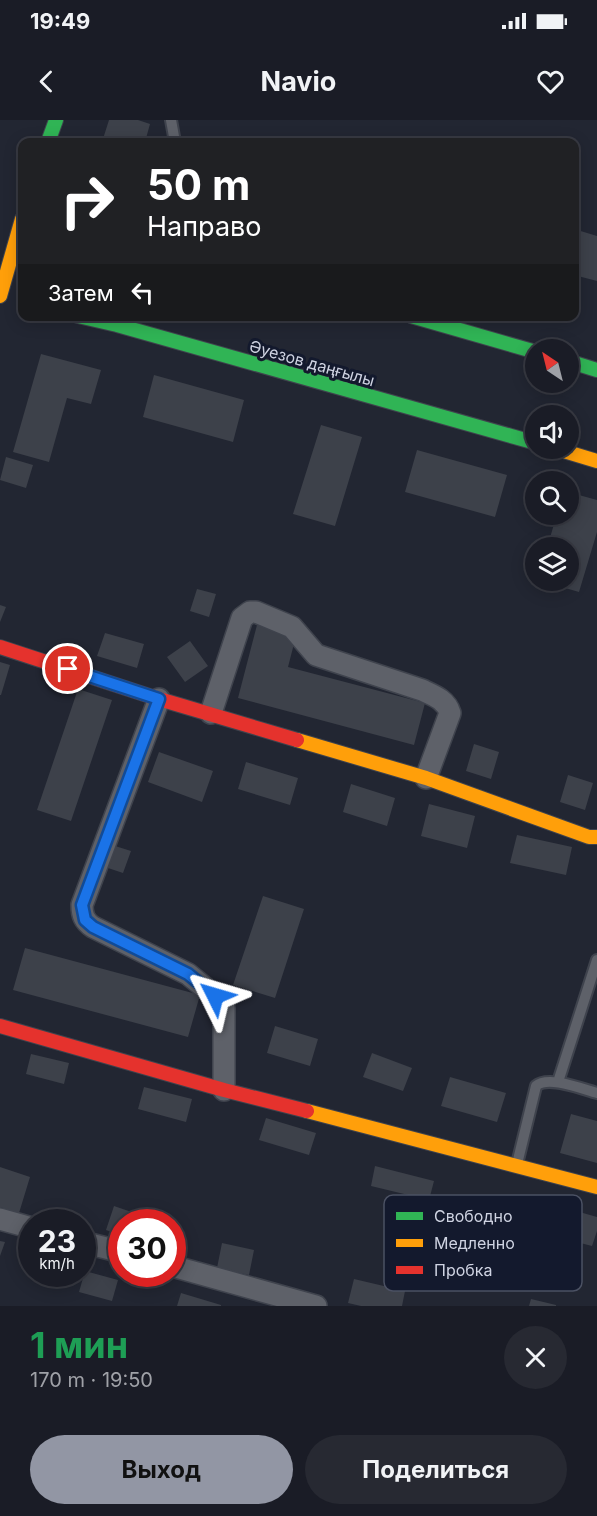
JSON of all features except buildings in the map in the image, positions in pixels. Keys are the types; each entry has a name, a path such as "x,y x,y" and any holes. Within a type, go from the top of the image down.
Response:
{"street":[{"path":"49,138 56,120"},
{"path":"4,300 18,223"},
{"name":"Әуезов даңғылы","path":"100,321 525,440"},
{"path":"428,321 525,349"},
{"path":"579,364 597,370"},
{"path":"579,456 597,461"},
{"path":"212,713 242,618 250,612 256,612 292,627 316,656 422,690 448,705 450,713 426,778"},
{"path":"0,646 159,699 426,778 578,833 597,837"},
{"path":"159,699 82,905 82,912 85,920 93,927 188,974 215,996 225,1008 224,1090"},
{"path":"2,1034 597,1187"},
{"path":"0,1219 18,1224"},
{"path":"186,1270 316,1306"}],"lane":[{"path":"171,120 174,138"},
{"path":"558,1082 597,960"},
{"path":"517,1165 536,1086 540,1083 558,1082 597,1092"}],"traffic: fast":[{"path":"49,138 56,120"},
{"path":"100,321 525,440"},
{"path":"428,321 525,349"},
{"path":"579,364 597,370"}],"traffic: slow":[{"path":"0,296 18,233"},
{"path":"579,456 597,461"},
{"path":"297,740 426,778 589,837 597,837"},
{"path":"307,1111 597,1187"}],"traffic: jam":[{"path":"0,647 159,699 297,740"},
{"path":"0,1026 224,1090 307,1111"}],"route":[{"path":"68,669 159,699 82,905 85,920 93,927 188,974 215,996"}]}
